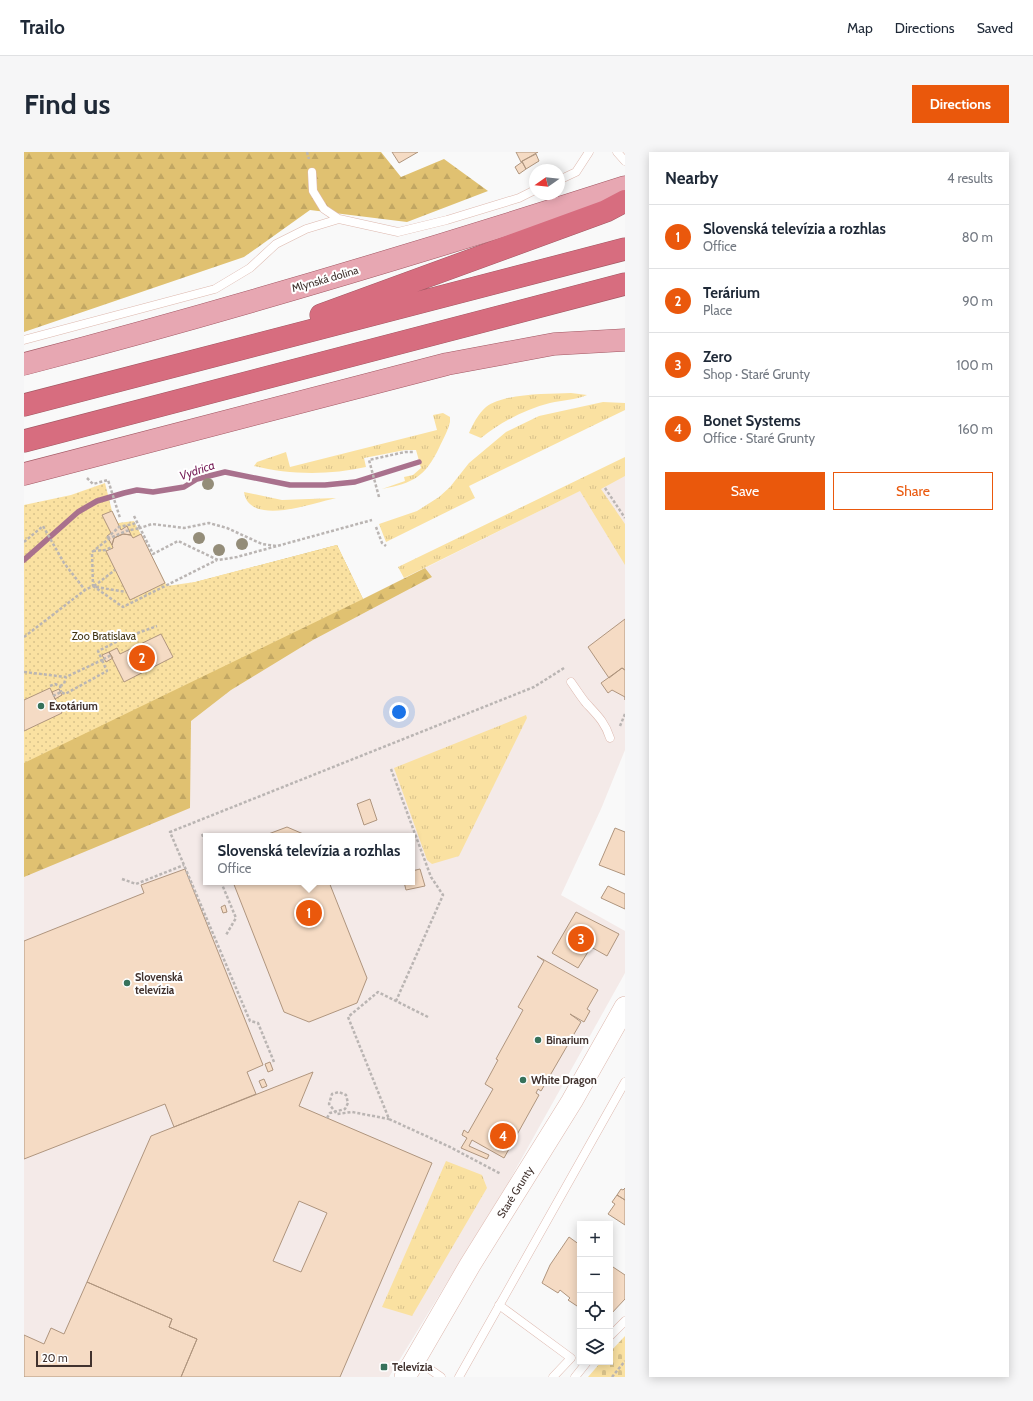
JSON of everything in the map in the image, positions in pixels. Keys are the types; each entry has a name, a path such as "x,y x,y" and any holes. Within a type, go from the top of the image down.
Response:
{"highway":[{"path":"188,363 585,219 606,211 625,201"},
{"path":"24,405 625,249"},
{"path":"24,441 625,284"}],"main road":[{"name":"Mlynská dolina","path":"24,364 117,340 478,235 625,187"},
{"path":"24,474 447,364 554,344 625,340"}],"street":[{"name":"Staré Grunty","path":"405,1377 414,1358 470,1265 572,1101 625,1006"}],"lane":[{"path":"565,177 576,172 589,152"},
{"path":"617,152 625,161"},
{"path":"312,172 313,192 324,209 339,218 398,232 447,220 519,198 529,193"},
{"path":"24,340 215,289 250,268 276,244 306,229 339,218"},
{"path":"571,682 587,704 600,716 606,726 610,738"},
{"path":"458,1377 625,1082"},
{"path":"499,1305 571,1358 554,1377"},
{"path":"613,1333 625,1321"},
{"path":"414,1358 441,1377"},
{"path":"575,1377 585,1365"}],"path":[{"path":"380,497 369,460 405,452 414,452"},
{"path":"86,476 93,484 108,480 120,518"},
{"path":"605,488 625,518"},
{"path":"134,516 153,554 178,541 218,560"},
{"path":"94,586 123,607 218,560 372,520"},
{"path":"92,552 120,527 137,523"},
{"path":"102,543 126,531 152,524 184,528 209,523 227,528 262,544 276,546"},
{"path":"24,542 43,526 45,532 64,563 85,590"},
{"path":"376,527 382,543 386,546"},
{"path":"92,552 105,550 112,547"},
{"path":"92,552 94,586"},
{"path":"24,637 85,590 94,586 115,570"},
{"path":"94,586 126,592"},
{"path":"53,696 60,692 65,694 107,671 98,651 124,638 157,626"},
{"path":"24,672 66,677 111,655"},
{"path":"274,1062 258,1023 250,1021 170,832 534,687 564,668"},
{"path":"60,686 64,684 66,677"},
{"path":"50,686 55,684 60,686"},
{"path":"60,686 60,692"},
{"path":"391,769 415,833"},
{"path":"396,1001 443,895 431,877 415,834"},
{"path":"122,879 136,884 184,865"},
{"path":"222,885 236,918 226,935"},
{"path":"389,1118 348,1017 378,992 428,1017"},
{"path":"327,1118 330,1114 337,1111 345,1109 348,1103 346,1095 339,1092 332,1094 329,1104 333,1109 337,1114 352,1112 389,1118 450,1147 501,1174"},
{"path":"612,1377 625,1361"}],"shaded area":[{"path":"625,468 625,750 601,809 561,895 625,931 625,973 508,1183 389,1377 24,1377 24,763 363,599"}],"green space":[{"path":"24,152 381,152 401,177 444,159 488,191 407,222 310,210 244,257 24,332"},
{"path":"571,393 587,395 550,403 523,412 505,421 481,438 469,433 481,413 486,407 494,402 527,395"},
{"path":"603,402 625,403 625,410 469,486 475,498 386,542 379,524 417,511 439,497 450,487 469,463 506,432 539,416"},
{"path":"443,413 450,417 450,422 447,432 429,466 417,477 393,487 382,489 405,481 404,477 413,475 421,468 416,450 405,450 364,458 366,467 324,473 282,471 254,466 257,462 286,452 290,467 437,430 433,415"},
{"path":"625,457 625,476 601,489 625,524 625,565 580,491 404,578 398,567"},
{"name":"Zoo Bratislava","path":"105,483 112,511 118,523 134,521 167,586 195,582 337,545 363,599 24,763 24,505 71,495"},
{"path":"244,492 282,500 336,498 299,508 270,511 257,508 248,503"},
{"path":"337,545 363,599 425,568 432,577 313,640 231,690 191,721 190,808 24,877 24,736 169,589"},
{"path":"526,715 527,718 459,856 432,864 427,860 394,768"},
{"path":"446,1161 482,1175 487,1188 412,1316 382,1307"},
{"path":"625,1336 625,1377 588,1377 598,1365 613,1365 613,1349"}],"building":[{"path":"392,152 418,152 399,163"},
{"path":"516,152 538,152 521,162"},
{"path":"536,154 539,161 534,164 529,164 529,167 526,169 522,161"},
{"path":"522,162 526,169 519,174 515,167"},
{"path":"112,511 121,530 127,526 131,535 123,534 114,538 112,545 107,536 111,533 102,515"},
{"path":"123,534 131,535 133,538 141,534 165,583 130,600 106,551 113,548 112,545 114,538"},
{"path":"625,619 625,670 622,668 609,678 588,647"},
{"path":"161,634 173,657 124,682 109,652 117,648 120,654"},
{"path":"109,652 113,658 106,662 102,655"},
{"path":"622,668 625,670 625,697 612,690 608,693 601,683"},
{"name":"Exotárium","path":"50,688 62,713 24,731 24,700"},
{"path":"59,689 62,695 55,699 52,692"},
{"path":"370,799 377,820 364,825 357,804"},
{"path":"287,827 301,833 271,833"},
{"path":"615,828 625,832 625,875 599,865"},
{"name":"Slovenská televízia","path":"185,869 263,1065 247,1072 256,1094 174,1127 165,1104 24,1159 24,941 144,893 141,885"},
{"path":"420,869 425,886 406,890 405,885 415,885 415,870"},
{"path":"234,885 330,885 367,978 357,1003 309,1022 284,1012"},
{"path":"608,886 625,894 625,909 601,898"},
{"path":"225,905 227,912 223,913 221,907"},
{"path":"576,912 619,934 607,956 591,947 578,968 552,953"},
{"name":"Binarium","path":"537,956 598,990 587,1009 590,1011 584,1022 570,1014 581,1022 541,1091 538,1089 536,1093 539,1095 504,1158 472,1140 469,1146 489,1155 487,1159 461,1148 467,1138 462,1135 464,1130 468,1133 493,1089 485,1084 498,1060 496,1059 523,1010 518,1007 544,961"},
{"path":"270,1062 273,1070 268,1072 265,1064"},
{"path":"313,1072 299,1106 432,1163 340,1377 181,1377 197,1339 169,1327 172,1319 87,1282 151,1136","holes":["299,1201 327,1213 301,1272 273,1261"]},
{"path":"264,1079 267,1086 262,1088 259,1081"},
{"path":"625,1188 625,1200 617,1195 621,1189 623,1190"},
{"path":"617,1195 625,1200 625,1225 608,1214 615,1204 612,1202"},
{"path":"569,1237 577,1243 577,1306 568,1300 570,1298 560,1290 558,1293 542,1283 550,1265"},
{"path":"613,1267 625,1275 625,1299 613,1312"},
{"path":"87,1282 172,1319 169,1327 197,1339 181,1377 24,1377 24,1335 44,1344 51,1328 64,1334"}],"waterway":[{"name":"Vydrica","path":"24,560 78,512 97,501 124,493 137,490 153,492 184,487 197,479 225,472 290,485 325,485 355,482 419,462"}],"place":[{"name":"Terárium","path":"142,658"},
{"name":"Exotárium","path":"41,706"},
{"name":"Slovenská televízia a rozhlas","path":"309,913"},
{"name":"Zero","path":"581,939"},
{"name":"Slovenská televízia","path":"127,983"},
{"name":"Binarium","path":"538,1040"},
{"name":"White Dragon","path":"523,1080"},
{"name":"Bonet Systems","path":"503,1136"},
{"name":"Televízia","path":"384,1367"}]}
